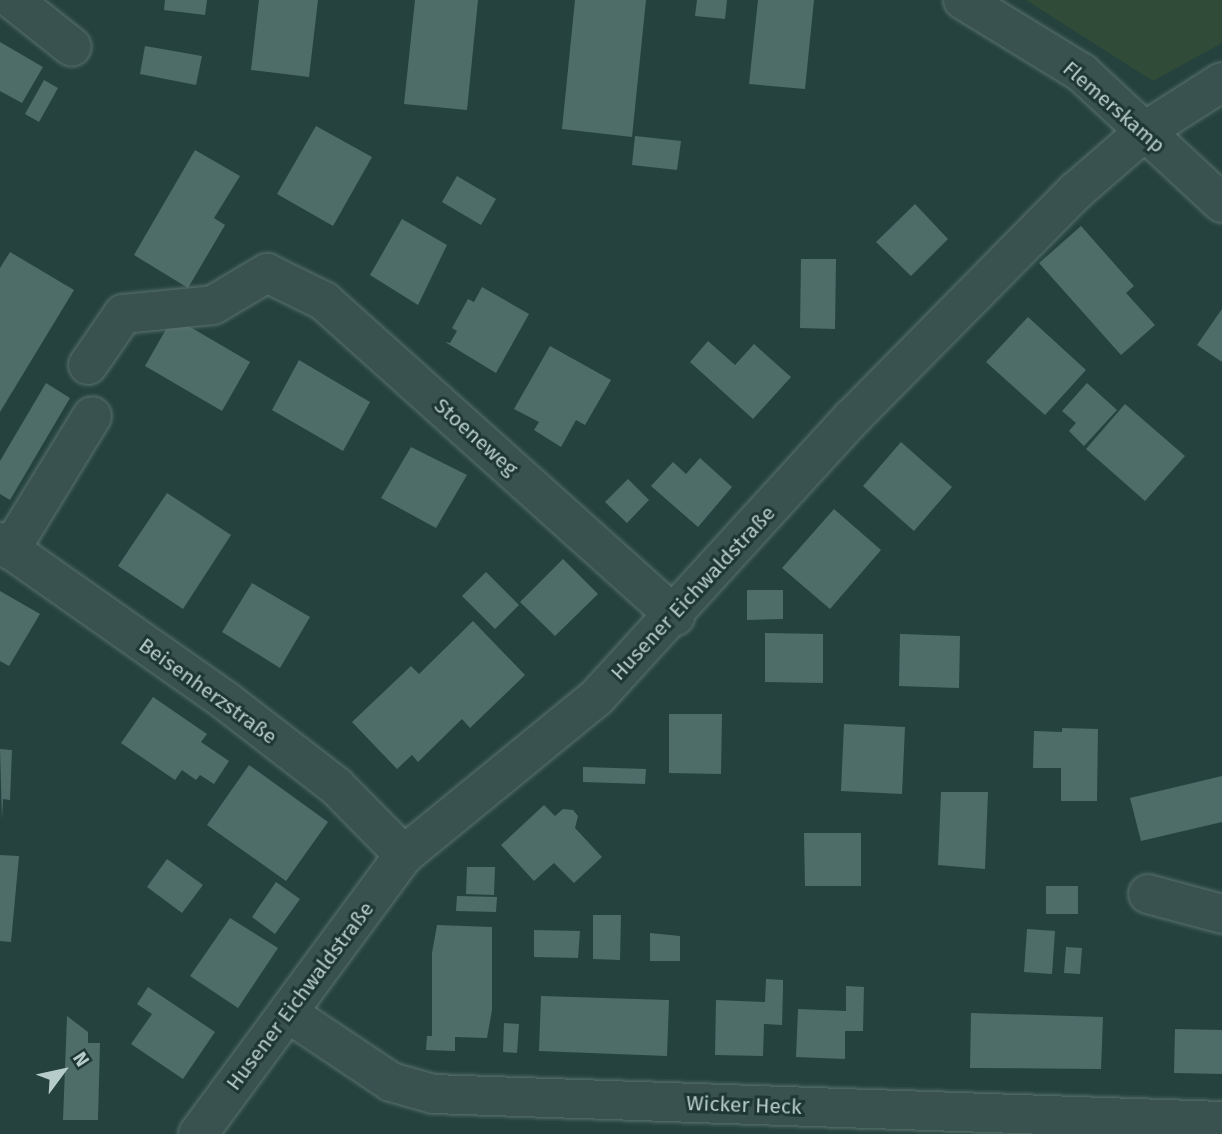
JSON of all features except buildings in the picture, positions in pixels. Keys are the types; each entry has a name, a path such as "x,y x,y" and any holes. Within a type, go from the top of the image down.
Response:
{"street":[{"path":"13,0 72,47"},
{"name":"Flemerskamp","path":"962,0 1082,74 1222,203"},
{"name":"Husener Eichwaldstraße","path":"198,1134 404,855 596,698 675,616 852,418 1076,191 1145,131 1222,82"},
{"name":"Stoeneweg","path":"88,365 123,314 213,305 267,273 324,301 675,616"},
{"path":"5,546 92,416"},
{"name":"Beisenherzstraße","path":"5,546 226,701 325,778 404,855"},
{"path":"1148,894 1222,914"},
{"name":"Wicker Heck","path":"288,1013 391,1082 433,1094 1222,1121"}],"green space":[{"path":"1026,0 1222,0 1222,43 1153,81"}]}
